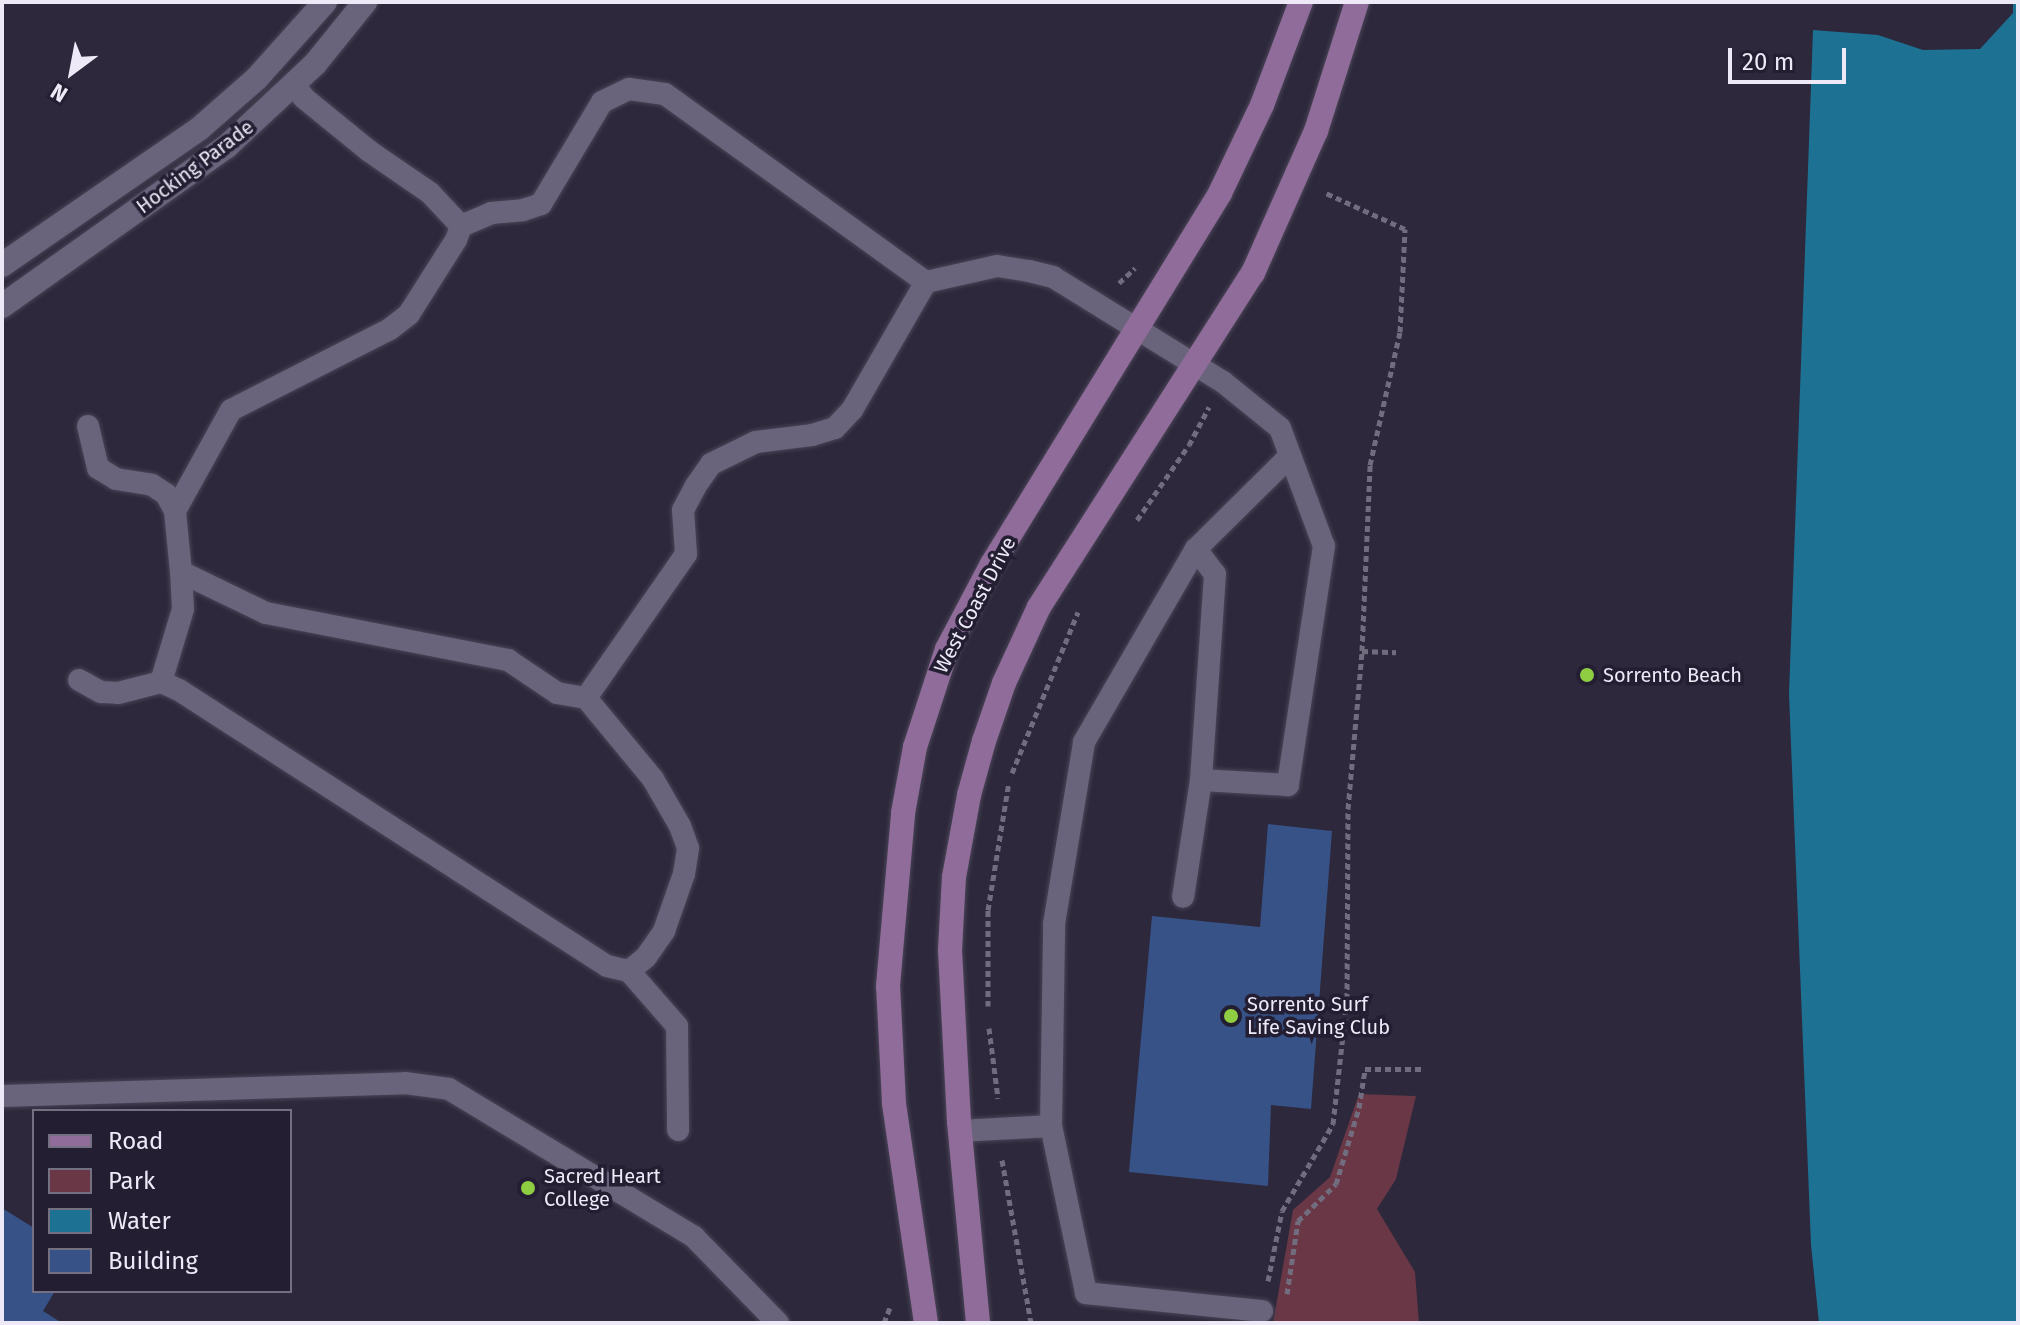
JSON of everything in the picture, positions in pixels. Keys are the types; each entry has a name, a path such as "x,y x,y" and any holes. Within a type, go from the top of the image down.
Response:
{"main road":[{"name":"West Coast Drive","path":"926,1323 894,1103 888,986 903,813 915,747 947,649 992,564 1220,193 1262,105 1301,2"},
{"path":"978,1323 960,1131 950,950 954,877 969,795 984,741 1004,683 1039,607 1262,254 1316,131 1357,2"}],"street":[{"name":"Hocking Parade","path":"2,265 199,129 257,78 325,2"},
{"name":"Hocking Parade","path":"2,306 226,147 294,85 365,2"}],"lane":[{"path":"294,85 304,98 369,151 430,193 461,226"},
{"path":"175,511 231,410 390,329 409,314 456,240 461,226 491,213 523,210 541,204 602,102 629,89 665,94 926,282"},
{"path":"586,698 686,554 683,510 711,464 756,442 812,435 835,428 864,391 926,282 997,266 1053,277 1223,382 1280,428 1324,546 1288,785 1201,780"},
{"path":"88,426 98,468 116,479 152,485 166,494 175,511 183,609 161,682"},
{"path":"1273,1310 1086,1293 1051,1126 1054,924 1084,742 1196,549 1290,456"},
{"path":"1183,897 1201,780 1215,574 1196,549"},
{"path":"181,572 266,613 508,660 557,693 586,698 653,779 680,826 688,848 684,874 664,931 646,957 629,971"},
{"path":"79,680 101,692 118,693 161,682 607,966 629,971 677,1026 678,1130"},
{"path":"2,1096 405,1083 449,1089 694,1237 778,1323"},
{"path":"960,1131 1051,1126"}],"path":[{"path":"1273,1310 1282,1211 1333,1124 1347,999 1348,809 1362,651 1370,465 1400,332 1405,229 1326,193"},
{"path":"1362,651 1396,652"},
{"path":"1273,1310 1298,1221 1336,1184 1359,1108 1365,1069 1425,1069"}],"green space":[{"path":"1359,1094 1416,1096 1396,1179 1377,1209 1415,1272 1419,1323 1273,1323 1293,1210 1330,1177"}],"water":[{"path":"2013,2 2018,2 2018,1323 1819,1323 1811,1245 1789,694 1813,30 1878,35 1923,50 1980,49 2013,13"}],"building":[{"name":"Sorrento Surf Life Saving Club","path":"1268,824 1332,831 1311,1109 1271,1105 1268,1186 1129,1172 1152,916 1260,927"},
{"path":"2,1208 32,1227 32,1293 54,1293 43,1311 62,1323 2,1323"}],"place":[{"name":"Sorrento Beach","path":"1587,675"},
{"name":"Sorrento Surf Life Saving Club","path":"1231,1016"},
{"name":"Sacred Heart College","path":"528,1188"}]}
